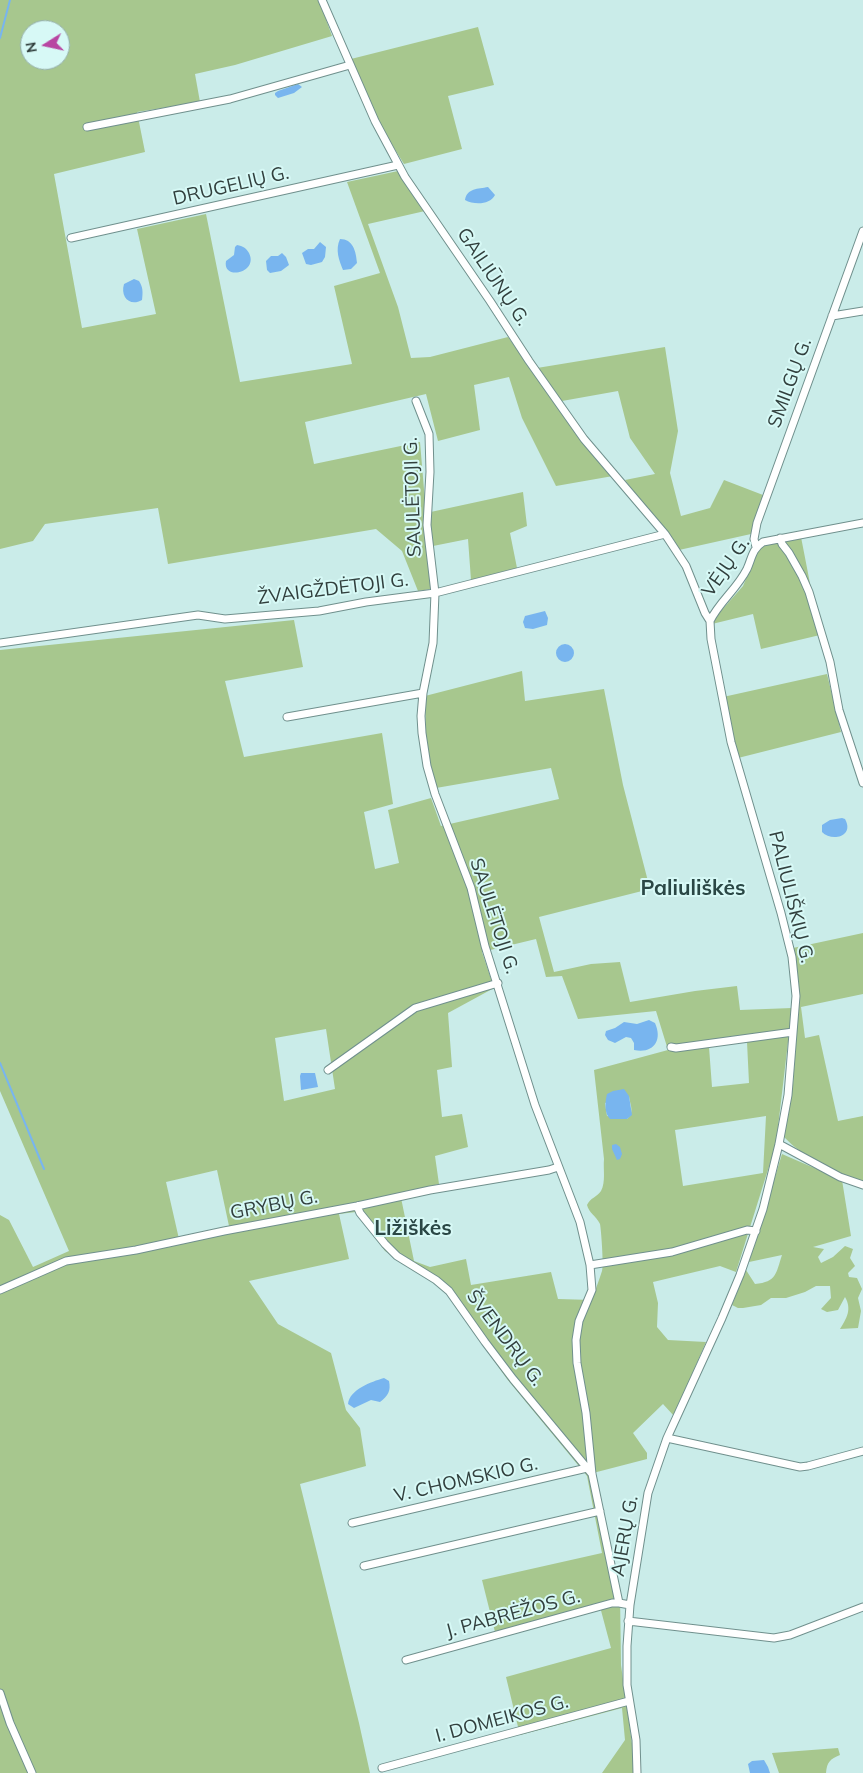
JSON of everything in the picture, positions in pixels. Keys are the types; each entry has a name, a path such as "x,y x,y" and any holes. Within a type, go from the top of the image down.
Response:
{"street":[{"name":"GAILIŪNŲ G.","path":"322,0 375,121 398,165 529,361 584,438 666,534 675,548"},
{"path":"88,128 230,99 350,65"},
{"name":"DRUGELIŲ G.","path":"71,238 398,165"},
{"name":"SMILGŲ G.","path":"756,546 754,539 756,523 863,231"},
{"path":"832,316 863,311"},
{"name":"SAULĖTOJI G.","path":"416,401 429,434 428,525 435,593 433,644 423,693 421,716 427,766 435,794 471,888 485,946 535,1105 580,1222 590,1265 592,1290 579,1321 576,1340 577,1363 586,1413 592,1474"},
{"name":"VĖJŲ G.","path":"710,621 740,581 756,546 763,542 780,538 863,523"},
{"name":"ŽVAIGŽDĖTOJI G.","path":"0,643 198,615 225,619 319,610 435,593 666,534"},
{"path":"780,538 809,592 830,662 839,710 863,783"},
{"name":"PALIULIŠKIŲ G.","path":"675,548 686,566 707,618 710,621 711,639 731,742 781,913 792,957 796,996 788,1095 779,1144 756,1231 722,1318"},
{"path":"287,717 423,693"},
{"path":"328,1070 415,1008 498,983"},
{"path":"671,1047 676,1048 793,1032"},
{"path":"779,1144 840,1177 863,1186"},
{"name":"GRYBŲ G.","path":"0,1290 66,1261 136,1250 430,1190 558,1167"},
{"name":"ŠVENDRŲ G.","path":"357,1206 360,1213 384,1244 397,1256 450,1291 513,1379 592,1474 619,1602"},
{"path":"590,1265 672,1252 747,1230 756,1231"},
{"name":"AJERŲ G.","path":"637,1773 636,1740 629,1701 627,1668 628,1620 648,1493 667,1438 722,1318"},
{"path":"667,1438 800,1467 863,1451"},
{"name":"V. CHOMSKIO G.","path":"352,1523 587,1468"},
{"path":"364,1566 600,1511"},
{"path":"619,1602 630,1605"},
{"name":"J. PABRĖŽOS G.","path":"406,1660 619,1602"},
{"path":"628,1620 774,1638 790,1635 863,1607"},
{"path":"0,1693 10,1723 32,1773"},
{"name":"I. DOMEIKOS G.","path":"382,1768 629,1701"}],"green space":[{"path":"0,0 319,0 332,36 235,65 195,74 200,102 137,112 145,152 54,174 82,328 156,314 137,229 206,214 240,382 352,364 334,286 380,273 347,182 398,171 425,211 368,224 398,307 411,358 430,357 508,337 586,446 613,476 556,486 522,418 509,377 474,385 480,430 438,441 426,394 305,422 314,464 420,442 426,513 523,492 527,526 510,533 517,568 471,580 468,539 428,547 431,589 418,591 402,551 376,529 168,564 158,508 45,524 33,541 0,549"},
{"path":"478,27 494,85 448,96 462,149 404,164 384,132 351,59"},
{"path":"665,347 678,431 670,473 681,516 710,508 724,480 763,495 751,534 679,550 625,480 655,474 630,438 618,391 562,401 537,368"},
{"path":"801,537 820,635 761,649 753,614 712,624 713,620 743,586 759,548 769,542"},
{"path":"294,620 303,667 225,681 244,757 382,733 393,804 364,812 375,869 399,863 388,810 431,798 441,826 559,799 551,768 436,788 426,746 425,696 522,671 525,701 604,689 623,785 650,889 539,917 554,972 591,964 620,962 630,1002 737,986 740,1010 792,1008 776,1144 736,1272 720,1266 653,1282 658,1303 657,1327 668,1340 706,1342 674,1416 663,1404 633,1433 647,1453 647,1459 593,1473 620,1594 621,1665 633,1751 633,1773 602,1773 625,1740 622,1708 520,1735 506,1677 611,1648 599,1603 495,1632 482,1580 602,1553 587,1476 507,1379 444,1290 385,1251 356,1212 339,1214 349,1259 249,1281 278,1324 331,1353 346,1410 360,1428 366,1466 300,1484 370,1773 0,1773 0,1215 9,1220 33,1267 69,1251 0,1091 0,650","holes":["536,939 546,977 562,976 578,1019 656,1011 668,1050 594,1070 604,1159 604,1175 601,1191 587,1205 600,1224 603,1263 592,1300 558,1299 551,1272 471,1285 466,1259 430,1267 414,1261 400,1193 439,1184 435,1156 468,1147 462,1114 442,1117 437,1070 452,1067 448,1013 494,988 482,952","326,1029 335,1089 284,1101 275,1038","747,1042 749,1083 712,1087 709,1047","629,1096 631,1114 627,1119 607,1116 605,1103","766,1116 763,1173 683,1186 675,1130","217,1170 229,1226 179,1239 166,1182"]},
{"path":"827,674 841,732 738,758 723,697"},
{"path":"863,933 863,994 801,1007 805,1038 819,1035 838,1121 863,1116 863,1183 821,1165 801,1152 784,1137 793,1085 799,993 793,948"},
{"path":"782,1154 842,1180 851,1236 813,1247 824,1249 818,1257 821,1263 833,1257 845,1246 853,1249 850,1258 855,1266 848,1273 849,1277 857,1278 862,1289 858,1298 861,1311 858,1328 840,1329 848,1313 845,1297 838,1310 827,1312 821,1309 831,1298 830,1286 816,1286 786,1298 771,1298 761,1305 738,1308 732,1305 746,1270 755,1284 768,1281 774,1276 782,1255 749,1262"},
{"path":"838,1748 840,1755 830,1761 826,1773 779,1773 772,1753"}],"water":[{"path":"298,84 302,87 294,93 278,98 275,95 278,91"},
{"path":"488,187 495,195 489,201 473,203 465,200 471,191"},
{"path":"340,239 351,243 355,250 357,263 351,269 343,270 338,251"},
{"path":"320,242 326,247 325,257 322,262 311,265 306,264 302,253 308,249 314,249"},
{"path":"237,245 247,250 251,260 245,270 234,273 226,267 226,261 234,255"},
{"path":"282,253 289,265 281,271 270,273 267,270 266,261 271,256 278,256"},
{"path":"134,279 139,281 142,288 142,300 138,302 127,300 123,293 124,284"},
{"path":"545,611 548,618 547,625 533,629 525,628 523,622 525,616"},
{"path":"565,644 571,647 574,653 571,659 565,662 559,659 556,653 559,647"},
{"path":"845,819 847,825 847,830 844,834 831,837 822,832 822,825 830,820"},
{"path":"649,1020 655,1023 658,1035 655,1045 646,1050 634,1050 634,1043 631,1038 626,1037 615,1043 608,1040 605,1035 606,1031 624,1022 637,1024"},
{"path":"301,1073 315,1073 318,1087 301,1090"},
{"path":"624,1089 629,1096 632,1115 627,1119 610,1119 605,1104 607,1094"},
{"path":"616,1144 620,1147 622,1154 620,1159 617,1160 612,1149 612,1145"},
{"path":"384,1378 389,1381 390,1388 387,1395 380,1402 371,1400 354,1408 348,1404 357,1390"},
{"path":"764,1760 770,1773 750,1773 748,1764 752,1761"}],"waterway":[{"path":"0,38 10,0"},
{"path":"0,1063 44,1169"}],"district":[{"name":"Paliuliškės","path":"693,889"},
{"name":"Ližiškės","path":"413,1229"}]}
